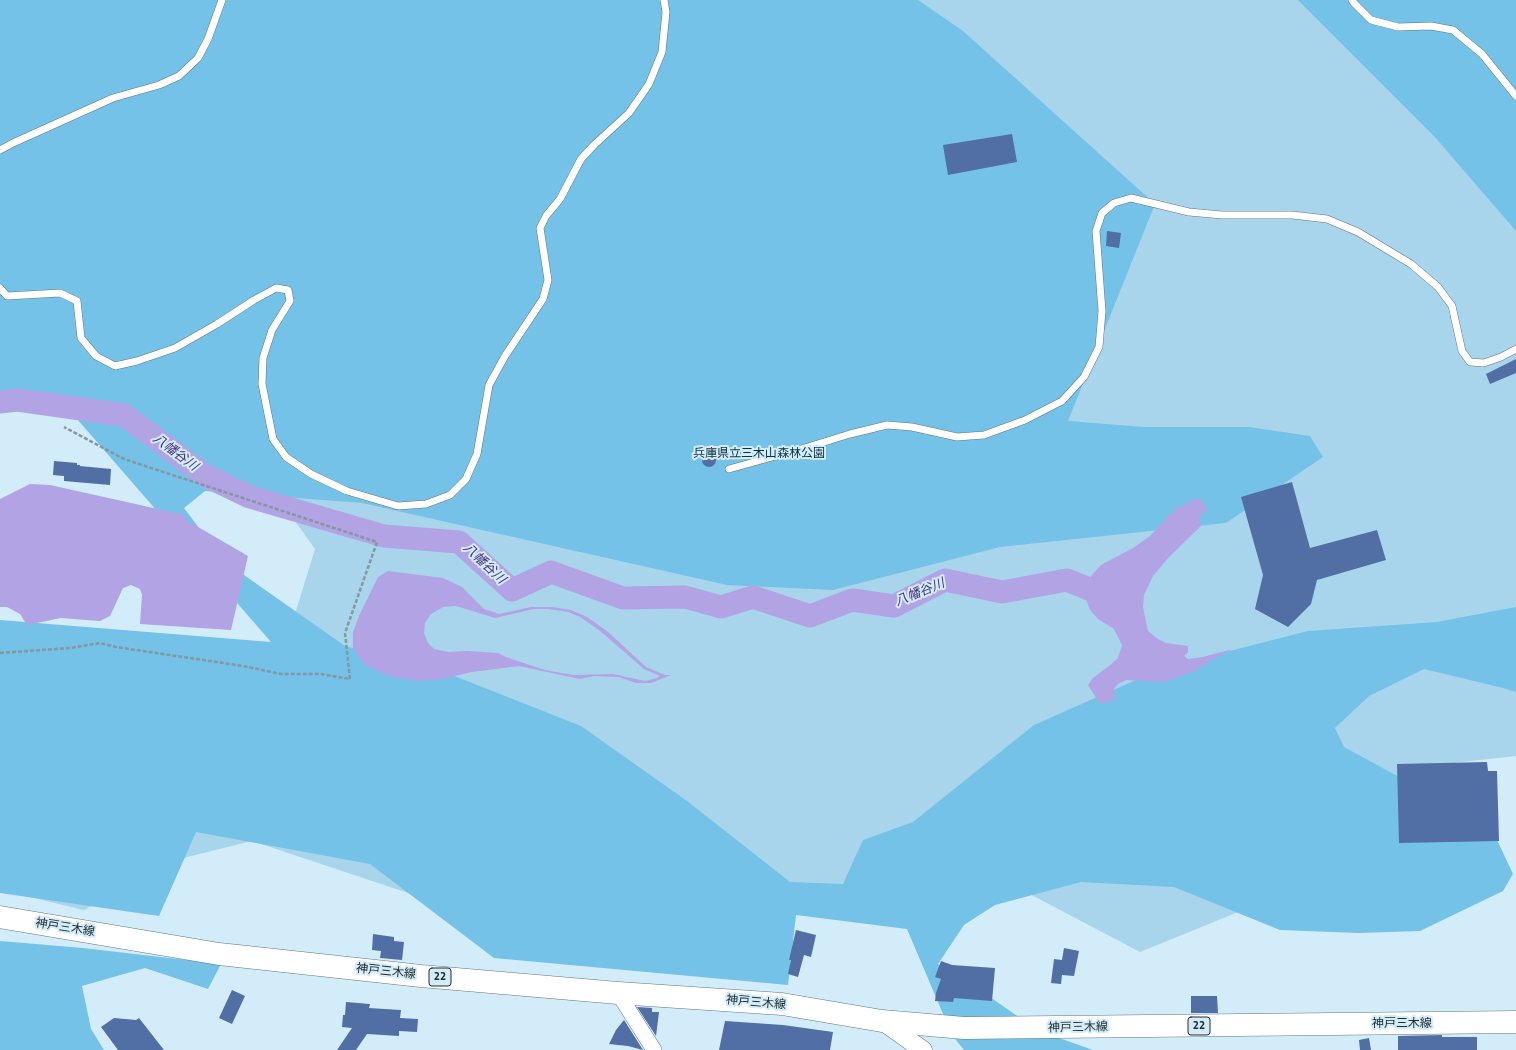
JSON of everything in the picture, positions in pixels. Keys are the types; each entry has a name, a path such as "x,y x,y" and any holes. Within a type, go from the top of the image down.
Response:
{"main road":[{"name":"神戸三木線","path":"0,917 219,954 421,976 618,993 782,1004 882,1021 964,1028 1516,1022"}],"street":[{"path":"618,993 654,1050"},
{"path":"882,1021 923,1050"}],"lane":[{"path":"0,150 12,142 113,98 159,85 178,76 198,58 208,39 222,0"},
{"path":"0,288 8,296 60,293 77,301 81,338 96,356 115,366 137,361 175,348 276,288 288,290 290,301 272,330 263,358 262,384 273,439 286,457 311,474 347,491 398,506 426,504 450,495 466,479 477,454 489,385 505,356 543,299 548,280 540,228 546,216 560,199 581,159 629,113 649,84 662,52 666,12 664,0"},
{"path":"1352,0 1372,20 1398,27 1431,26 1453,30 1482,54 1516,96"},
{"path":"729,469 808,448 850,434 887,425 912,427 957,437 984,434 1025,420 1062,400 1084,377 1100,347 1102,311 1096,231 1102,213 1114,203 1131,198 1189,212 1222,216 1292,215 1327,219 1358,232 1411,264 1438,287 1452,306 1462,351 1470,362 1484,363 1502,357 1516,349"}],"path":[{"path":"0,653 70,648 100,643 116,647 243,666 281,674 321,674 350,679 345,633 377,542 124,460 64,427"}],"green space":[{"name":"兵庫県立三木山森林公園","path":"0,0 1500,0 1516,24 1516,756 1415,767 1307,884 1140,952 1024,891 788,907 423,898 252,841 187,857 84,910 13,893 0,639 279,666 315,549 292,517 105,437"},
{"name":"兵庫県立三木山森林公園","path":"0,0 918,0 963,31 1155,204 1068,421 1144,427 1249,427 1310,436 1323,457 1226,523 1000,547 833,590 727,585 362,503 205,491 184,508 224,561 345,646 452,675 581,726 687,801 790,882 843,884 863,840 913,822 1034,725 1163,668 1308,631 1437,622 1516,607 1516,692 1424,669 1369,696 1335,728 1344,747 1490,825 1513,874 1503,891 1420,931 1358,933 1280,930 1174,887 1081,882 995,905 964,925 938,964 958,975 1039,1031 1093,1050 964,1050 952,1035 907,929 796,915 788,985 494,958 370,864 196,832 159,916 0,893 0,620 271,642 57,396 0,395"},
{"path":"1298,0 1516,0 1516,231 1434,136"},
{"path":"0,941 83,948 221,964 208,989 145,968 82,986 91,1029 104,1050 0,1050"}],"shaded area":[{"path":"30,484 50,485 185,515 186,520 248,556 231,630 140,624 142,595 140,589 131,585 123,588 110,616 100,621 61,618 27,625 20,614 7,607 0,607 0,499"},
{"path":"1197,498 1204,502 1207,512 1199,515 1201,526 1169,557 1153,576 1144,595 1143,607 1148,631 1166,643 1188,646 1188,652 1184,656 1188,659 1203,657 1232,649 1208,662 1197,670 1165,682 1126,680 1118,684 1114,689 1115,700 1100,704 1088,685 1093,678 1118,658 1122,645 1114,629 1098,619 1090,610 1083,591 1085,583 1101,565 1133,548 1150,536 1174,510"},
{"path":"388,571 443,578 462,587 484,609 499,614 531,607 552,607 571,610 587,617 607,631 646,667 665,675 671,675 651,683 636,683 619,677 594,676 580,679 519,666 472,672 437,680 417,681 389,676 364,664 353,649 353,632 378,577","holes":["456,606 495,618 534,609 548,609 568,612 580,617 599,630 644,669 660,676 645,681 613,674 573,675 545,670 498,653 467,651 448,652 434,649 428,643 424,633 425,623 431,614 443,607"]}],"building":[{"path":"1012,134 1017,162 948,175 943,145"},
{"path":"1107,231 1121,233 1119,248 1106,246"},
{"path":"1516,359 1516,373 1490,384 1486,374"},
{"path":"709,453 714,455 716,460 714,465 709,467 704,465 702,460 704,455"},
{"path":"54,461 77,463 77,465 80,466 111,469 110,485 64,481 64,476 53,475"},
{"path":"1292,482 1310,548 1377,530 1386,560 1317,580 1311,604 1288,627 1255,609 1263,575 1241,497"},
{"path":"1487,762 1488,771 1497,771 1499,841 1399,843 1397,764"},
{"path":"796,930 816,935 811,957 804,955 798,977 788,974 791,960 789,960"},
{"path":"373,934 394,937 394,941 404,942 402,960 380,958 381,951 372,950"},
{"path":"1064,948 1079,951 1074,976 1062,975 1061,984 1051,983 1054,959 1062,960"},
{"path":"941,961 952,965 995,968 992,1001 954,998 953,1002 935,1001 941,979 935,977"},
{"path":"232,990 245,996 232,1024 219,1018"},
{"path":"1191,996 1217,996 1218,1013 1191,1013"},
{"path":"346,1002 370,1004 369,1008 401,1010 400,1018 418,1019 417,1032 399,1031 399,1036 367,1034 356,1050 337,1050 352,1028 342,1027"},
{"path":"637,1007 652,1008 652,1012 659,1012 656,1036"},
{"path":"114,1018 136,1020 139,1018 164,1050 118,1050 101,1027"},
{"path":"624,1020 643,1050 628,1046 609,1044 616,1030"},
{"path":"725,1021 783,1025 833,1032 830,1050 719,1050"},
{"path":"1442,1035 1442,1037 1477,1037 1477,1050 1398,1050 1398,1036"},
{"path":"1369,1038 1371,1050 1360,1050 1359,1040"}],"waterway":[{"name":"八幡谷川","path":"0,402 17,400 124,415 206,476 250,497 384,536 459,542 512,590 551,572 623,598 685,597 721,607 753,597 810,616 852,600 894,606 945,580 1002,592 1067,580 1089,589"}]}
